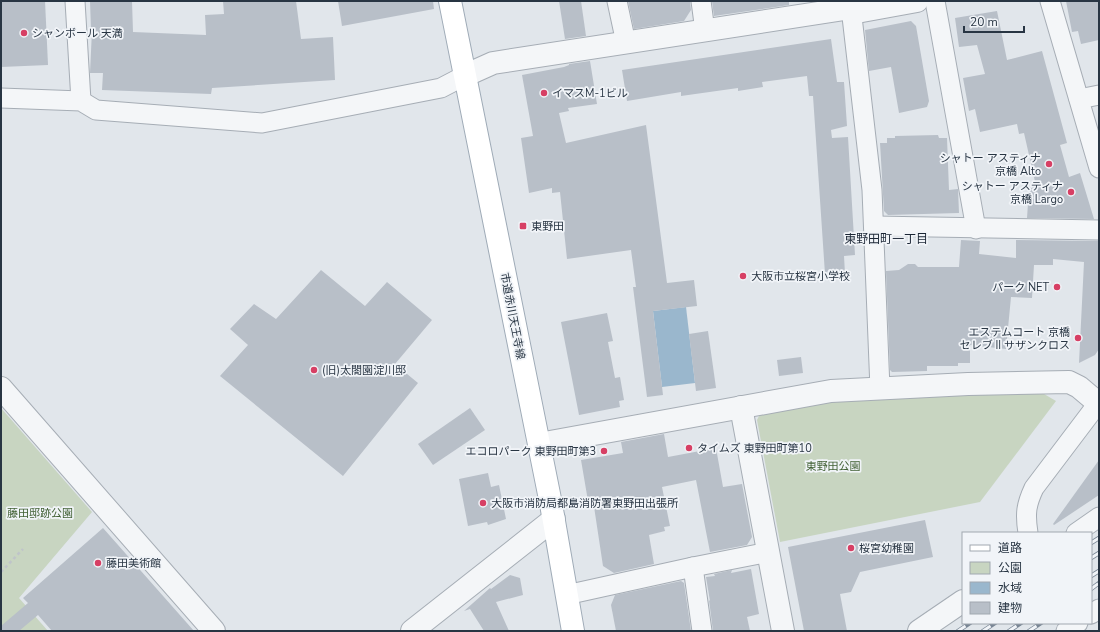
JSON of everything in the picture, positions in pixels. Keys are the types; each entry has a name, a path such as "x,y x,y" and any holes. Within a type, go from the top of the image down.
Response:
{"main road":[{"name":"市道赤川天王寺線","path":"450,1 554,519 573,631"}],"street":[{"path":"76,1 81,101"},
{"path":"617,1 626,43"},
{"path":"701,1 705,31"},
{"path":"1,98 81,101 96,110 262,123 441,88 493,63 851,8 862,11 917,1"},
{"path":"935,1 976,229"},
{"path":"1050,1 1099,168"},
{"path":"851,8 872,190 880,389"},
{"path":"1079,99 1099,95"},
{"path":"874,226 1099,230"},
{"path":"539,444 831,391 976,384 1069,382 1079,387 1098,402 1034,488 1026,512 1028,532"},
{"path":"1,388 214,631"},
{"path":"741,408 783,631"},
{"path":"1077,532 1099,517"},
{"path":"412,631 554,519"},
{"path":"566,595 769,552"},
{"path":"693,567 702,631"},
{"path":"918,631 962,602"},
{"path":"1066,631 1076,624"}],"path":[{"path":"1,572 23,549"},
{"path":"1,565 4,568"}],"green space":[{"name":"東野田公園","path":"1039,391 1056,401 980,502 780,542 757,420 761,412 827,402"},
{"name":"藤田邸跡公園","path":"1,408 92,512 19,598 48,631 1,631"}],"water":[{"path":"686,307 695,383 662,387 653,311"}],"building":[{"name":"シャンボール 天満","path":"1,1 45,1 48,65 1,67"},
{"path":"90,1 132,1 133,32 206,35 205,15 224,14 223,1 296,1 301,39 333,37 335,80 212,88 211,94 102,90 103,73 90,73 92,30"},
{"path":"338,1 433,1 434,9 342,26"},
{"path":"559,1 581,1 586,36 565,39"},
{"path":"628,1 690,1 691,10 684,21 634,29"},
{"path":"712,1 789,1 789,5 714,16"},
{"path":"1066,1 1099,1 1099,40 1081,44 1078,31 1072,32"},
{"path":"997,11 1007,60 1042,51 1067,143 1060,145 1069,177 1080,173 1094,219 1027,218 1029,189 1036,186 1024,133 1019,134 1017,124 980,132 975,109 969,111 963,78 985,74 977,45 959,47 955,18"},
{"path":"911,21 916,26 929,101 927,107 899,113 891,67 869,71 865,30"},
{"path":"831,39 837,82 844,82 847,126 831,130 832,138 848,137 855,255 844,256 845,274 825,274 813,96 809,96 807,76 762,82 763,87 738,91 738,88 681,96 681,92 627,101 622,70"},
{"path":"590,61 597,104 568,108 569,111 559,113 566,143 646,125 667,283 694,280 697,306 653,311 663,395 647,397 633,287 636,287 631,250 567,259 560,192 552,193 552,188 529,193 521,138 533,136 522,75 564,67 569,64"},
{"path":"938,135 939,138 947,138 949,190 958,189 959,213 888,215 884,211 880,143 887,143 887,138 895,138 895,136"},
{"path":"961,240 980,241 979,254 1016,258 1016,240 1099,241 1099,349 1095,355 1079,363 1084,262 1053,259 1053,265 1034,265 1032,298 1011,297 1006,349 970,345 970,363 958,363 958,366 927,366 927,371 892,372 890,370 886,271 899,270 908,264 915,264 918,267 959,267"},
{"name":"(旧)太閤園淀川邸","path":"321,270 365,306 387,282 432,320 395,364 418,383 343,476 220,376 248,345 230,329 254,304 276,319"},
{"path":"607,313 613,341 608,342 615,378 620,377 624,400 619,401 620,407 579,415 561,322"},
{"path":"708,331 716,388 696,391 689,334"},
{"path":"801,357 803,373 779,376 777,360"},
{"path":"470,408 485,430 433,465 418,444"},
{"path":"664,434 668,457 716,448 723,487 742,484 752,537 747,545 710,552 696,480 662,487 670,526 664,527 665,531 649,535 654,564 614,573 603,566 593,500 588,501 581,460 623,453 621,442"},
{"path":"1099,460 1099,495 1054,525 1053,524"},
{"name":"大阪市消防局都島消防署東野田出張所","path":"488,473 491,487 499,485 506,519 488,525 487,522 468,526 459,479"},
{"path":"925,520 933,557 860,572 851,592 840,594 847,631 804,631 788,547"},
{"name":"藤田美術館","path":"103,528 194,631 52,631 38,615 19,631 1,631 1,626 28,603 23,598"},
{"path":"751,569 759,614 747,617 750,631 713,631 706,577 715,576 714,574 732,570 731,573"},
{"path":"510,575 520,578 523,595 496,602 509,631 484,631 470,609 464,611 490,588 491,589"},
{"path":"681,581 684,583 691,631 616,631 611,605 615,595"}],"railway":[{"path":"1092,542 1099,538"},
{"path":"1092,557 1099,553"},
{"path":"1092,575 1099,571"},
{"path":"1092,588 1099,583"},
{"path":"958,631 968,624"},
{"path":"983,631 994,624"},
{"path":"1009,631 1020,624"},
{"path":"1029,631 1040,624"}],"place":[{"name":"シャンボール 天満","path":"24,33"},
{"name":"イマスM-1ビル","path":"544,93"},
{"name":"シャトー アスティナ 京橋 Alto","path":"1049,164"},
{"name":"シャトー アスティナ 京橋 Largo","path":"1071,192"},
{"name":"東野田","path":"523,226"},
{"name":"大阪市立桜宮小学校","path":"743,276"},
{"name":"パーク NET","path":"1057,287"},
{"name":"エステムコート 京橋 セレブ II サザンクロス","path":"1078,338"},
{"name":"(旧)太閤園淀川邸","path":"314,370"},
{"name":"タイムズ 東野田町第10","path":"689,448"},
{"name":"エコロパーク 東野田町第3","path":"604,451"},
{"name":"大阪市消防局都島消防署東野田出張所","path":"483,503"},
{"name":"桜宮幼稚園","path":"851,548"},
{"name":"藤田美術館","path":"98,563"}],"district":[{"name":"東野田町一丁目","path":"886,239"}]}
